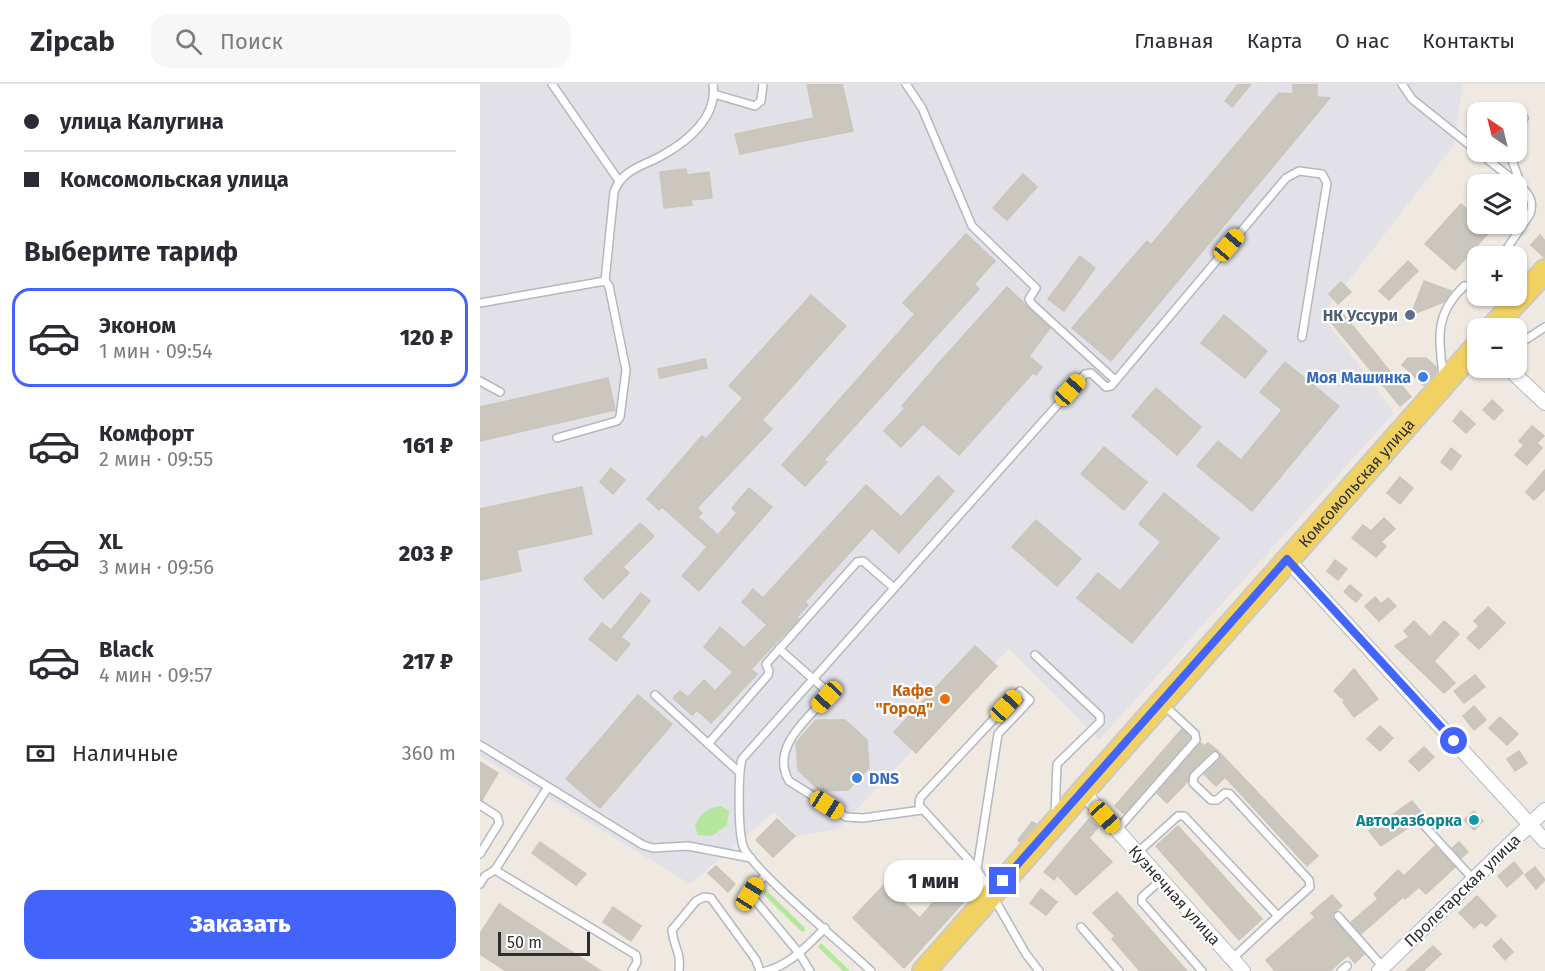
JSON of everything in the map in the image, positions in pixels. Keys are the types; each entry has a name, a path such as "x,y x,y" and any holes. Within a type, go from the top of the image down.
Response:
{"main road":[{"path":"1527,288 1545,272"},
{"path":"1500,318 1510,306"},
{"name":"Комсомольская улица","path":"924,971 1467,357"}],"street":[{"path":"1519,378 1545,403"},
{"path":"1287,559 1545,841"},
{"name":"Кузнечная улица","path":"1083,792 1236,966"},
{"name":"Пролетарская улица","path":"1381,969 1545,810"}],"lane":[{"path":"552,84 619,180"},
{"path":"604,281 614,192 619,180 634,167 659,157 697,130 711,109 713,84"},
{"path":"714,94 755,106 761,100 763,84"},
{"path":"906,84 922,108 972,226 1036,288 1029,299 1032,304 1115,380"},
{"path":"1402,84 1412,99 1506,174"},
{"path":"871,971 766,876 743,846 739,772 742,759 1085,374 1091,372 1106,387 1115,380 1286,178 1299,171 1322,174 1327,183 1302,337"},
{"path":"1527,193 1531,197 1533,206 1527,216"},
{"path":"480,303 604,281"},
{"path":"557,438 617,420 620,417 627,370 609,286 604,281"},
{"path":"1444,382 1439,330 1446,307 1464,285 1467,285"},
{"path":"1527,339 1545,327"},
{"path":"480,381 500,392"},
{"path":"708,744 768,675 766,664 857,562 863,561 894,588"},
{"path":"779,649 828,692 827,697 789,738 785,774 789,781 846,817 863,819 922,810"},
{"path":"1035,655 1100,716 1100,722 1057,764 1055,823"},
{"path":"976,869 998,734 1030,700 1020,691 920,798 922,810 976,869 990,896 1040,971"},
{"path":"655,695 739,772"},
{"path":"1117,830 1196,740 1195,734 1161,703"},
{"path":"480,746 643,845 653,848 688,846 751,858"},
{"path":"1215,756 1194,776 1193,783 1211,800 1217,800 1225,793 1230,794 1309,880 1310,887 1278,916 1236,966"},
{"path":"480,884 485,876 495,870 548,787"},
{"path":"480,805 497,816 499,823 480,854"},
{"path":"1137,853 1178,816 1184,816 1278,916"},
{"path":"1420,821 1473,879"},
{"path":"917,890 927,876 943,867 976,869"},
{"path":"495,870 636,955 637,962 632,971"},
{"path":"766,876 756,883 750,894 799,953 810,971"},
{"path":"1161,880 1142,897 1142,902 1202,971"},
{"path":"679,971 681,954 673,942 672,930 696,901 704,897 711,898 756,960 760,971"},
{"path":"1338,916 1381,969"},
{"path":"1081,927 1119,971"},
{"path":"766,971 776,968 799,953 825,928"}],"shaded area":[{"path":"480,84 1463,84 1453,146 1322,315 1394,413 1099,740 1009,648 838,829 797,836 774,812 690,884 480,756"}],"green space":[{"path":"721,806 729,811 727,825 712,836 698,835 695,826 699,818 712,808"},
{"path":"762,886 805,928 805,931 802,932 759,890"},
{"path":"821,943 850,971 843,971 818,947"}],"building":[{"path":"807,84 842,84 853,131 740,154 735,134 814,118"},
{"path":"1238,84 1251,84 1232,107 1225,101"},
{"path":"1293,84 1317,84 1317,97 1330,98 1111,361 1072,328 1147,241 1151,245 1279,93 1293,94"},
{"path":"686,169 687,175 709,172 712,198 691,200 692,205 664,208 660,172"},
{"path":"1023,174 1037,187 1007,220 993,208"},
{"path":"1461,204 1467,209 1467,234 1487,234 1477,246 1467,246 1467,257 1455,270 1425,244"},
{"path":"966,234 995,261 974,284 979,289 824,460 827,462 805,486 782,465 915,314 903,303"},
{"path":"1540,235 1545,241 1545,258 1531,245"},
{"path":"1080,256 1095,268 1064,311 1048,299"},
{"path":"1408,261 1418,271 1389,300 1379,291"},
{"path":"1424,281 1451,291 1444,302 1411,315"},
{"path":"1341,282 1351,292 1338,304 1329,294"},
{"path":"1007,287 1050,328 1029,356 1042,367 1036,375 1033,373 959,455 923,424 901,447 884,431 905,408 902,406"},
{"path":"811,295 846,326 762,420 772,429 697,508 702,513 698,517 718,535 737,513 732,508 749,488 772,507 699,591 682,576 707,547 662,507 659,510 647,499 702,436 706,439 743,398 729,386"},
{"path":"1342,313 1411,397 1400,406 1331,322"},
{"path":"1224,315 1267,351 1245,378 1201,343"},
{"name":"Моя Машинка","path":"1408,358 1426,358 1436,367 1437,371 1424,385 1402,365"},
{"path":"705,359 707,368 660,378 658,369"},
{"path":"1285,362 1339,406 1252,511 1197,466 1218,441 1241,460 1282,410 1260,392"},
{"path":"608,378 615,410 480,441 480,407"},
{"path":"1156,388 1201,427 1177,455 1132,416"},
{"path":"1492,400 1503,410 1494,420 1483,410"},
{"path":"1461,411 1475,424 1466,433 1453,421"},
{"path":"1532,426 1544,436 1537,443 1542,448 1527,465 1515,455 1524,445 1519,441"},
{"path":"1104,447 1147,482 1124,510 1081,474"},
{"path":"1451,448 1461,456 1451,470 1441,462"},
{"path":"611,468 625,480 613,494 600,482"},
{"path":"1545,470 1545,489 1534,500 1526,492"},
{"path":"938,476 954,491 899,553 872,528 805,602 808,605 797,617 799,619 751,669 757,674 711,723 697,710 692,715 673,698 680,691 688,697 704,680 715,691 733,672 704,647 720,627 744,648 767,625 742,602 753,589 763,598 866,485 901,517"},
{"path":"1400,477 1413,488 1400,504 1387,493"},
{"path":"582,487 592,534 517,550 521,571 480,580 480,509"},
{"path":"1164,493 1219,538 1132,643 1077,598 1098,573 1120,591 1161,542 1139,524"},
{"path":"1384,518 1395,529 1381,542 1386,546 1376,557 1352,538 1363,525 1371,531"},
{"path":"1036,520 1081,559 1057,586 1012,547"},
{"path":"640,523 654,536 623,567 629,573 603,599 584,579"},
{"path":"1335,560 1347,569 1338,580 1327,571"},
{"path":"1350,585 1362,595 1356,602 1344,592"},
{"path":"641,593 650,601 621,637 630,644 616,661 589,639 602,623 611,630"},
{"path":"1375,597 1381,604 1388,598 1396,606 1379,621 1365,606"},
{"path":"1488,607 1505,623 1479,649 1467,638 1479,626 1474,621"},
{"path":"1414,621 1430,637 1444,621 1459,634 1434,661 1455,683 1444,693 1395,646 1409,637 1404,631"},
{"name":"Кафе \"Город\"","path":"975,646 997,666 916,753 894,732"},
{"path":"1354,669 1378,699 1354,717 1343,702 1345,701 1334,691"},
{"path":"1475,675 1485,687 1464,703 1454,691"},
{"path":"638,695 672,724 600,808 566,779"},
{"path":"1474,706 1486,720 1474,730 1463,716"},
{"path":"1500,717 1518,734 1507,745 1489,728"},
{"path":"816,720 845,720 867,740 869,768 848,790 820,791 798,770 796,743"},
{"path":"1380,726 1393,738 1380,751 1367,739"},
{"path":"1182,729 1190,738 1124,814 1115,806"},
{"path":"1201,743 1204,746 1208,743 1218,751 1211,752 1190,772 1188,781 1167,803 1157,793"},
{"path":"1424,747 1434,757 1419,771 1409,761"},
{"path":"1519,751 1527,763 1515,771 1507,759"},
{"path":"1220,753 1318,856 1307,866 1225,777 1216,786 1204,774 1219,760"},
{"path":"480,762 498,773 482,800 480,799"},
{"path":"1412,801 1424,816 1417,817 1415,823 1381,846 1369,831"},
{"name":"Авторазборка","path":"1474,811 1483,821 1474,830 1464,820"},
{"path":"777,819 795,836 773,857 756,840"},
{"path":"1089,819 1098,827 1089,838 1112,862 1076,895 1057,875 1054,880 1044,872"},
{"path":"1032,822 1036,824 1020,842 1018,840"},
{"path":"1178,826 1262,919 1239,940 1156,846"},
{"path":"540,842 586,874 576,885 532,853"},
{"path":"1459,842 1468,852 1461,858 1452,848"},
{"path":"1435,846 1455,867 1426,894 1419,887 1405,899 1403,897 1361,934 1351,922 1378,899 1374,894 1398,870 1404,876"},
{"path":"1514,862 1523,873 1507,887 1498,876"},
{"path":"716,866 735,884 728,892 708,873"},
{"path":"1535,867 1545,880 1536,889 1525,875"},
{"path":"951,881 968,897 904,968 853,918 884,885 920,918"},
{"path":"1041,889 1057,902 1046,915 1030,903"},
{"path":"1117,892 1187,971 1140,971 1112,939 1115,936 1093,913"},
{"path":"1332,895 1342,906 1331,915 1364,954 1355,963 1348,955 1330,971 1275,971 1266,960 1315,917 1311,913"},
{"path":"1477,896 1496,916 1486,926 1481,922 1474,928 1459,913"},
{"path":"499,904 601,971 506,971 480,954 480,934"},
{"path":"613,907 641,926 631,941 603,922"},
{"path":"1501,939 1513,952 1505,960 1493,946"},
{"path":"1433,946 1441,954 1423,971 1406,971"}],"place":[{"name":"НК Уссури","path":"1410,315"},
{"name":"Моя Машинка","path":"1423,377"},
{"name":"Кафе \"Город\"","path":"945,699"},
{"name":"DNS","path":"857,778"},
{"name":"Авторазборка","path":"1474,820"}],"route":[{"path":"1003,881 1287,559 1454,741"}]}
